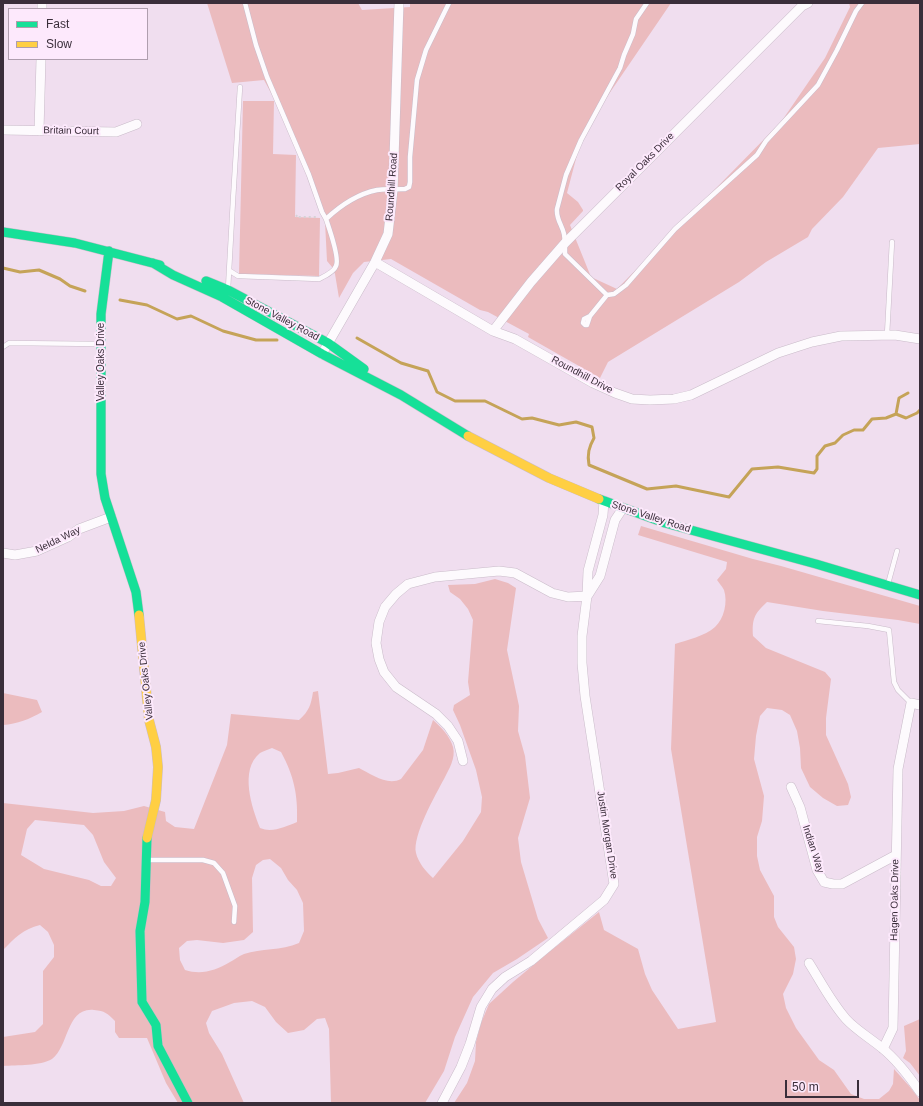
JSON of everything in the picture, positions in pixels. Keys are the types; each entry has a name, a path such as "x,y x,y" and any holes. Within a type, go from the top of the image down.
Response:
{"street":[{"name":"Roundhill Road","path":"322,354 375,262 388,234 393,190 399,3"},
{"name":"Royal Oaks Drive","path":"493,331 530,282 564,243 802,6 808,3"},
{"path":"39,131 41,60"},
{"name":"Britain Court","path":"3,130 116,132 137,124"},
{"name":"Stone Valley Road","path":"3,232 75,243 178,269 228,290 328,343 401,395"},
{"name":"Valley Oaks Drive","path":"109,251 101,314 101,474 105,498 136,592 141,627 149,720 156,747 158,767 156,800 147,839 145,902 140,931 142,1002 156,1025 158,1046 188,1103"},
{"name":"Roundhill Drive","path":"375,262 493,331 515,339 593,383 632,399 674,399 691,395 778,353 812,342 841,336 895,335 920,339"},
{"name":"Stone Valley Road","path":"153,263 173,275 222,297 322,354 401,395 479,442 549,478 622,508 665,523 816,564 920,595"},
{"name":"Justin Morgan Drive","path":"442,1103 461,1067 470,1044 481,1007 492,989 505,977 531,961 604,900 614,884 585,696 582,663 582,636 587,596 588,571 603,515 604,501"},
{"path":"463,761 458,741 448,726 436,714 396,687 384,672 378,660 376,643 379,622 385,607 396,594 408,584 435,577 499,571 515,573 552,593 568,597 587,596 600,576 615,520 622,508"},
{"name":"Nelda Way","path":"3,553 15,554 37,551 68,537 79,529 111,517"},
{"name":"Hagen Oaks Drive","path":"883,1049 893,1028 898,769 916,704"},
{"name":"Indian Way","path":"792,786 800,807 817,870 824,882 842,884 896,855"},
{"path":"809,963 831,1000 847,1020 883,1049 908,1074 920,1092"}],"lane":[{"path":"230,271 238,276 318,279 332,272 336,265 337,258 326,218 322,212 309,175 267,76 256,45 245,3"},
{"path":"326,218 346,202 361,195 377,190 405,189 409,186 417,80 426,50 449,3"},
{"path":"647,3 636,19 633,34 620,68 581,140 566,175 556,214 564,232 565,254 607,294 614,294 626,285 675,229 757,154 766,141 818,85 856,11 862,3"},
{"path":"228,290 240,87"},
{"path":"887,335 892,242"},
{"path":"590,316 607,294"},
{"path":"3,347 9,343 101,344"},
{"path":"888,586 897,551"},
{"path":"818,621 868,626 889,630 894,682 898,690 916,704"},
{"path":"146,860 203,860 214,863 223,873 235,906 234,922"}],"path":[{"path":"297,215 296,217 326,218"}],"shaded area":[{"path":"207,3 358,3 362,10 410,7 410,3 671,3 583,132 567,193 578,202 583,210 570,225 591,277 617,289 781,122 825,58 850,7 849,3 920,3 920,144 878,148 843,197 812,229 808,237 766,262 739,282 608,362 600,378 528,337 529,334 488,312 480,310 391,259 364,262 353,273 339,298 335,274 327,261 325,222 283,115 264,80 232,83"},
{"path":"243,101 274,101 273,154 296,155 295,217 320,218 319,276 239,274"},
{"path":"641,526 920,606 920,624 767,602 759,610 755,617 753,636 766,648 825,672 831,679 826,718 826,735 848,784 851,797 848,805 837,806 823,798 810,787 801,768 797,731 790,715 782,710 767,708 760,716 754,759 764,796 762,821 757,837 757,856 760,870 774,896 774,917 778,927 794,947 796,959 793,974 783,994 786,1008 796,1028 819,1060 834,1070 851,1094 864,1099 879,1099 889,1091 893,1084 894,1069 920,1100 920,1103 454,1103 467,1083 475,1061 476,1042 481,1023 489,1004 513,982 599,912 604,930 638,949 645,974 652,990 678,1029 716,1022 671,749 675,644 706,633 715,627 721,620 726,600 724,590 717,580 726,569 727,562 638,535"},
{"path":"495,579 508,583 516,588 507,650 519,706 518,731 525,756 530,798 518,838 521,862 538,919 548,938 493,973 473,997 455,1037 444,1071 425,1103 331,1103 329,1029 325,1018 317,1019 304,1030 288,1033 276,1022 265,1007 252,1001 234,1003 212,1011 206,1023 209,1033 222,1054 244,1103 178,1103 166,1083 147,1038 119,1038 115,1032 115,1021 106,1013 98,1010 85,1011 78,1015 73,1021 58,1053 52,1059 35,1064 3,1066 3,1037 35,1032 43,1024 43,971 54,957 54,945 48,932 40,925 29,929 15,938 3,950 3,803 93,813 124,811 144,806 165,812 166,821 175,827 194,829 227,745 231,714 299,720 309,708 313,692 318,691 328,774 359,768 379,778 396,781 401,779 423,750 433,720 450,739 454,751 452,763 421,826 416,846 416,853 419,860 425,870 433,878 463,841 481,812 482,797 476,770 453,710 454,705 470,695 468,682 473,620 468,609 460,599 450,592 448,585 475,584","holes":["272,748 281,752 289,769 296,794 297,822 278,829 269,830 260,828 251,800 249,779 250,769 254,760 260,753","35,820 84,825 93,835 104,862 116,878 111,886 101,886 89,880 44,869 21,855 27,829","270,859 281,868 288,880 297,890 303,903 304,931 299,943 292,946 244,954 213,970 202,972 185,970 180,960 179,948 187,941 197,940 223,943 244,940 253,932 252,878 256,865 263,860"]},
{"path":"3,693 37,700 42,712 23,721 3,725"},
{"path":"920,1019 920,1076 910,1063 903,1058 906,1051 904,1026"}],"waterway":[{"path":"3,268 20,272 39,270 60,279 70,286 85,291"},
{"path":"120,300 147,305 177,319 191,316 223,331 256,340 277,340"},
{"path":"357,338 401,363 428,371 437,392 455,401 485,401 522,419 532,418 559,425 576,422 592,427 594,438 589,451 589,465 647,489 676,486 729,497 752,469 778,467 814,473 817,469 817,456 825,446 835,443 843,435 854,430 863,430 872,419 886,418 896,414 906,418 920,410"},
{"path":"896,414 899,398 908,393"}],"traffic: fast":[{"path":"3,232 75,243 160,265"},
{"path":"109,251 101,314 101,474 105,498 136,592 139,615"},
{"path":"153,263 173,275 222,297 322,354 401,395 468,436"},
{"path":"206,281 228,290 328,343 364,369"},
{"path":"599,499 665,523 816,564 920,595"},
{"path":"147,838 145,902 140,931 142,1002 156,1025 158,1046 188,1103"}],"traffic: slow":[{"path":"468,436 549,478 599,499"},
{"path":"139,615 149,720 156,747 158,767 156,800 147,838"}]}
